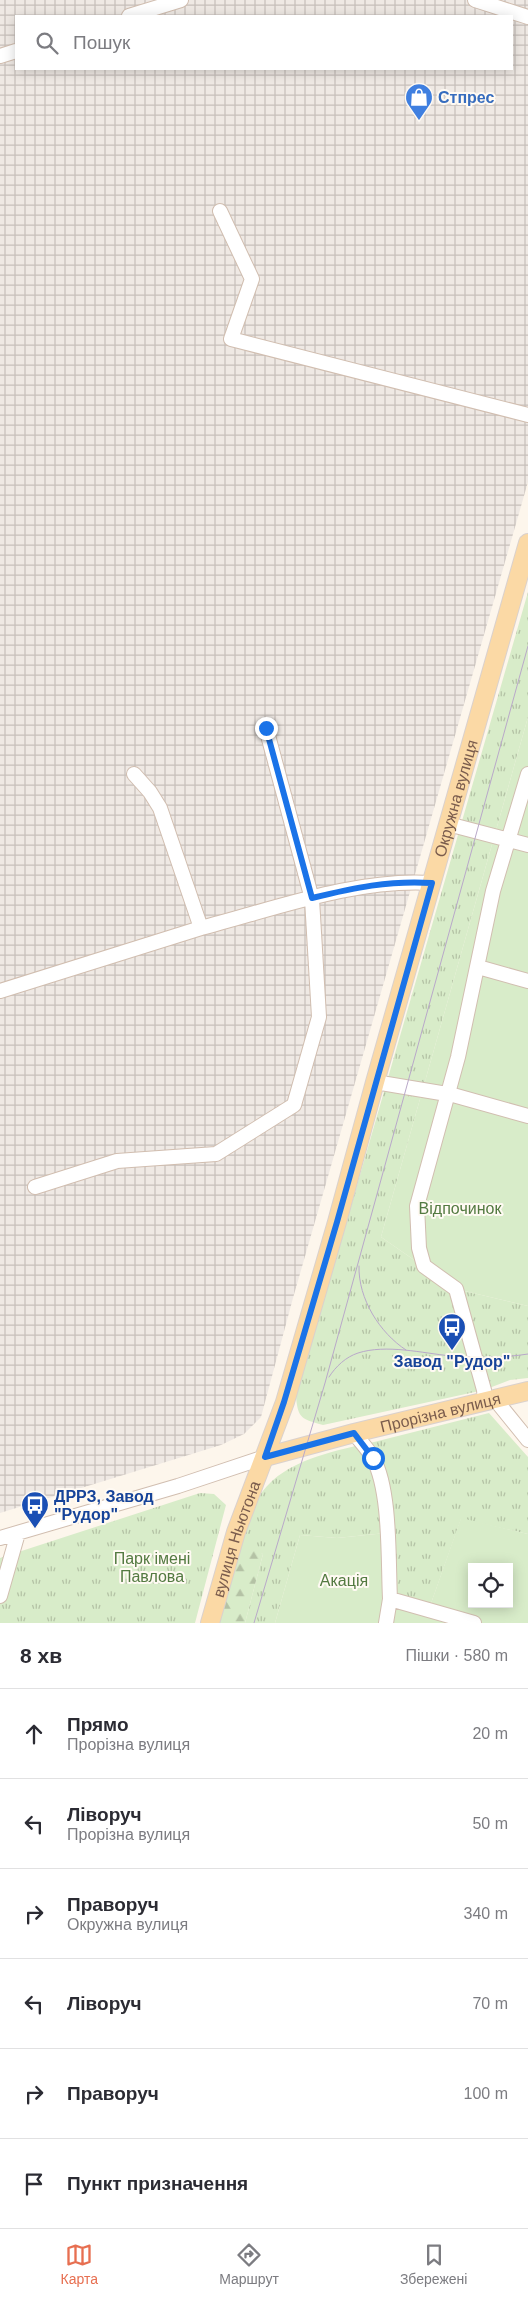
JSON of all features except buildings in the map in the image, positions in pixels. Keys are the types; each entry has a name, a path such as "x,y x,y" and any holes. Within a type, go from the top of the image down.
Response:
{"main road":[{"name":"Окружна вулиця","path":"265,1457 284,1402 329,1250 528,543"},
{"name":"Прорізна вулиця","path":"265,1457 489,1399 528,1391"},
{"name":"вулиця Ньютона","path":"210,1623 236,1532 265,1457"}],"street":[{"path":"475,0 528,17"},
{"path":"132,15 174,1"},
{"path":"0,56 15,51"},
{"path":"220,210 252,278 231,339 528,415"},
{"path":"35,1187 117,1161 216,1154 294,1105 318,1017 312,898 266,728"},
{"path":"134,774 150,792 160,808 201,928"},
{"path":"528,774 510,840 493,891 458,1057 446,1094 417,1206 419,1248 424,1266 456,1289 484,1390 489,1399 528,1440"},
{"path":"448,824 528,846"},
{"path":"0,991 201,928 312,898 379,883 406,881 432,883"},
{"path":"478,967 528,981"},
{"path":"375,1082 446,1094 528,1116"},
{"name":"Прорізна вулиця","path":"354,1433 373,1458 382,1484 386,1507 390,1599 386,1623"},
{"name":"Прорізна вулиця","path":"0,1538 178,1486 265,1457"},
{"path":"0,1596 18,1533"},
{"path":"390,1599 474,1623"}],"shaded area":[{"path":"0,0 528,0 528,482 293,1298 261,1417 244,1434 221,1445 0,1513"}],"green space":[{"path":"528,592 528,717 381,1237 456,1289 528,1306 528,1378 510,1380 484,1390 323,1425 302,1417 298,1410 296,1397"},
{"name":"Відпочинок","path":"528,717 528,1306 456,1289 381,1237"},
{"path":"489,1413 528,1457 528,1534 461,1519 429,1609 390,1599 386,1533 337,1538 300,1535 275,1623 245,1623 263,1554 239,1548 255,1503 272,1481 296,1465 324,1454"},
{"name":"Парк імені Павлова","path":"200,1493 214,1494 226,1505 195,1623 0,1623 0,1558"},
{"name":"Акація","path":"461,1518 528,1534 528,1623 275,1623 300,1535 337,1538 386,1533 390,1599 429,1609"},
{"path":"239,1548 253,1549 263,1554 245,1623 218,1623"}],"tram line":[{"path":"254,1623 325,1383 528,646"},
{"path":"359,1266 362,1291 372,1314 379,1325 396,1343 406,1350"},
{"path":"329,1377 345,1359 369,1350 392,1349 470,1357 528,1354"}],"place":[{"name":"Стпрес","path":"419,121"},
{"name":"Завод \"Рудор\"","path":"452,1351"},
{"name":"ДРРЗ, Завод \"Рудор\"","path":"35,1529"}],"route":[{"path":"266,728 312,898 379,883 406,881 432,883 337,1222 277,1426 265,1457 354,1433 373,1458"}]}
